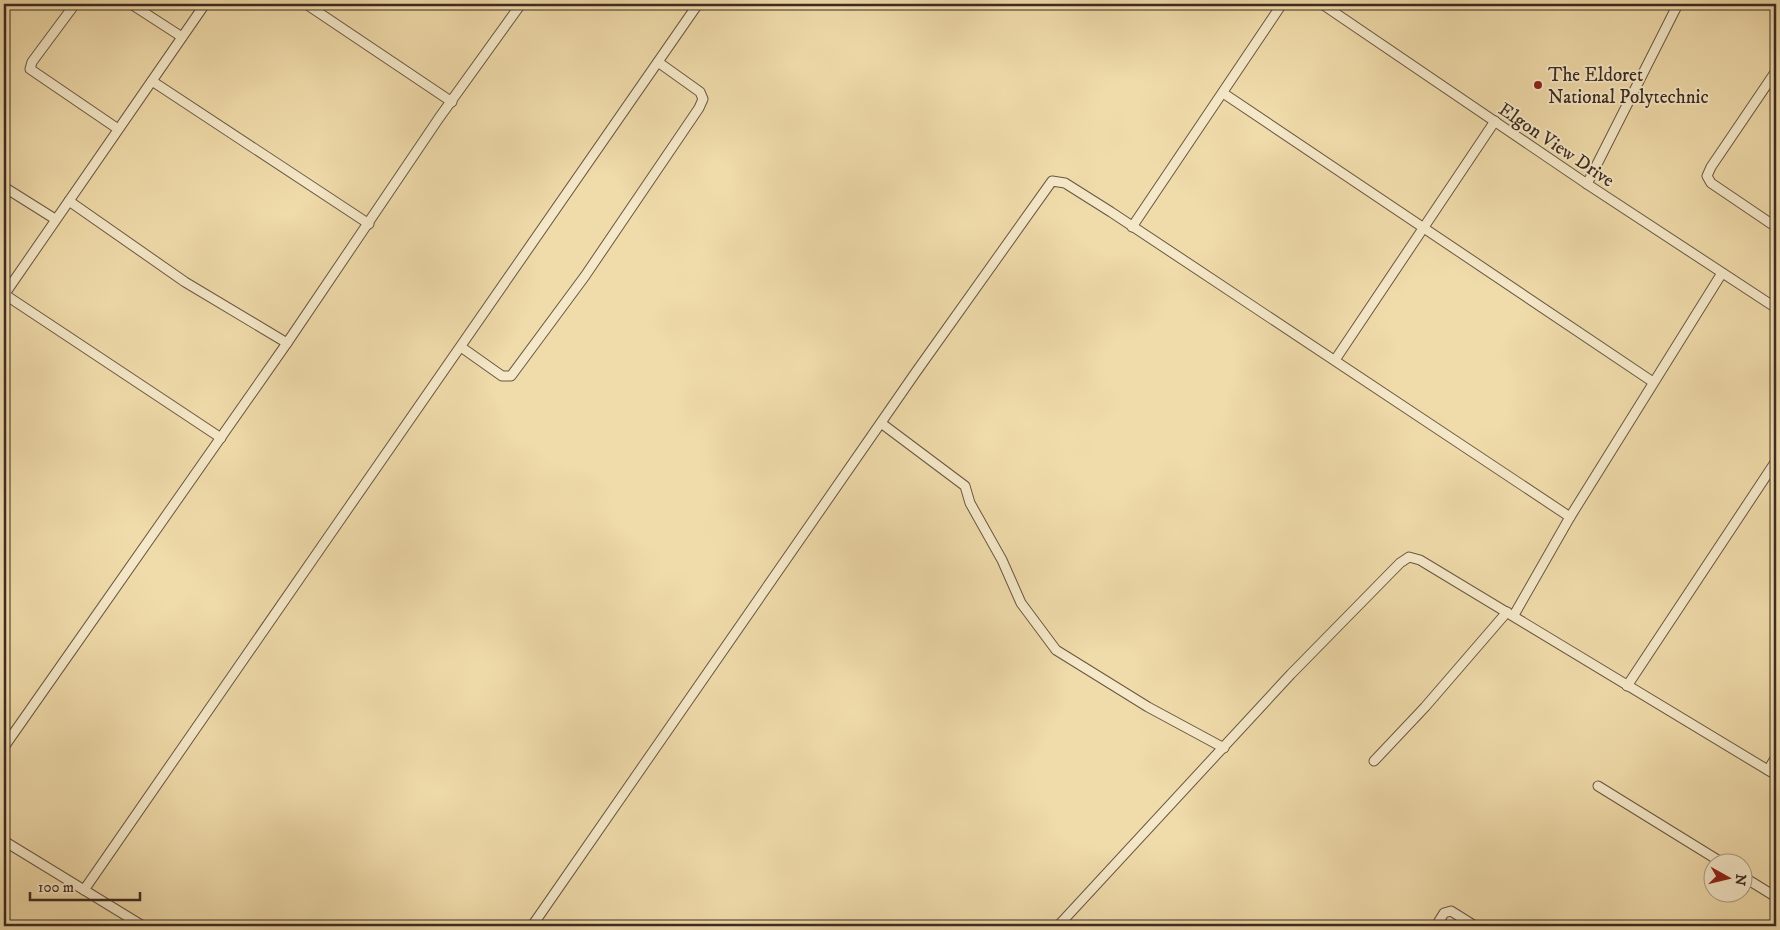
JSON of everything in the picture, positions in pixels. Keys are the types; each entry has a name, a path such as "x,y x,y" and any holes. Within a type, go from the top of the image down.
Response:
{"street":[{"path":"74,4 32,62 30,69 118,129"},
{"path":"131,4 182,37"},
{"path":"205,4 4,294 221,438"},
{"path":"306,4 452,102"},
{"path":"4,747 287,344 521,4"},
{"path":"84,890 315,558 382,456 461,346 698,4"},
{"path":"1132,227 1282,4"},
{"name":"Elgon View Drive","path":"1322,4 1587,184 1776,308"},
{"path":"1587,184 1678,4"},
{"path":"461,346 502,376 511,376 584,276 699,108 703,99 700,92 658,62"},
{"path":"1776,71 1773,83 1711,167 1707,176 1711,183 1776,227"},
{"path":"152,81 369,224"},
{"path":"1223,93 1653,382"},
{"path":"1335,360 1426,228 1495,121"},
{"path":"532,926 881,423 1052,181 1065,184 1132,227 1570,517"},
{"path":"4,187 55,219"},
{"path":"69,201 185,282 287,344"},
{"path":"1374,761 1510,613 1722,273"},
{"path":"881,423 965,486 970,503 1002,560 1022,603 1056,650 1148,707 1224,748"},
{"path":"1627,686 1776,460"},
{"path":"1058,926 1345,617 1404,559 1409,557 1420,560 1510,613 1627,686 1772,772 1776,757"},
{"path":"1598,786 1705,852"},
{"path":"4,841 143,926"},
{"path":"1752,882 1776,897"},
{"path":"1436,926 1444,913 1451,911 1474,926"}],"place":[{"name":"The Eldoret National Polytechnic","path":"1538,85"}]}
